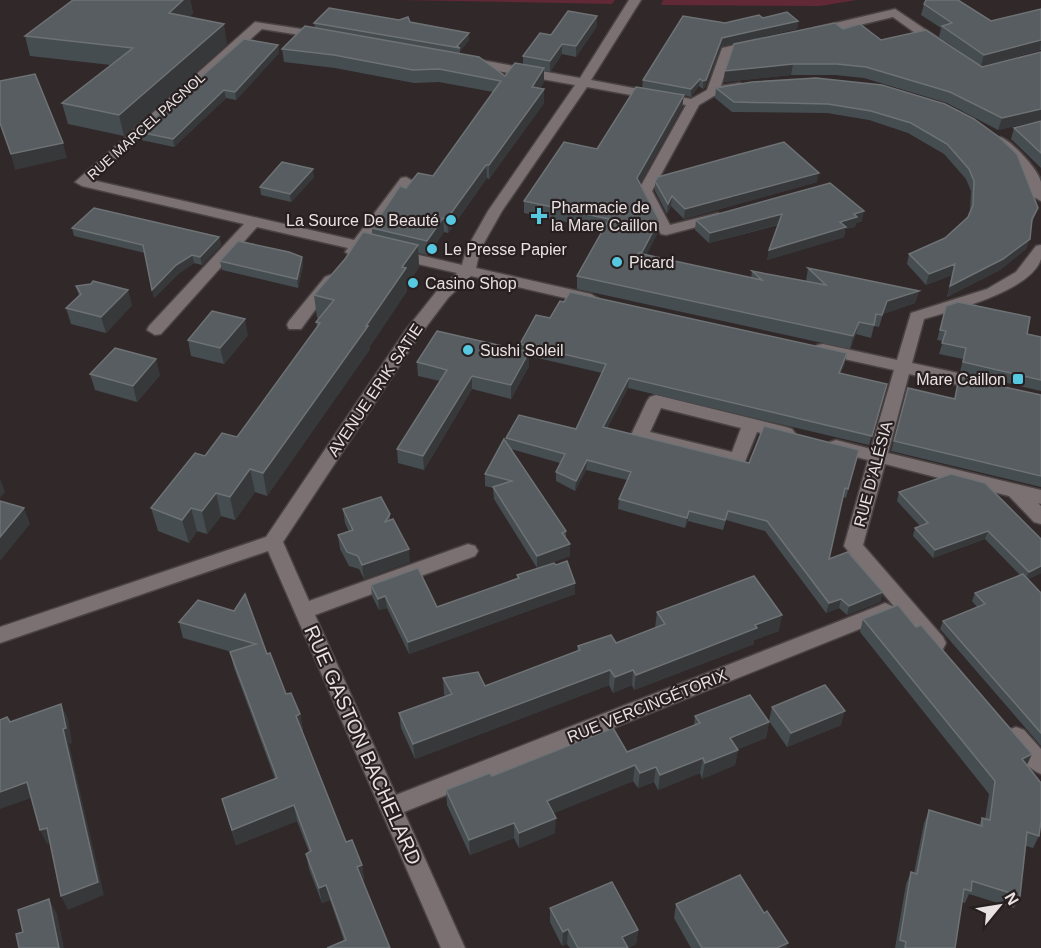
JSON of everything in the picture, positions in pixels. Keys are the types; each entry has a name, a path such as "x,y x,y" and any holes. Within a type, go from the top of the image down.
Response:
{"street":[{"name":"AVENUE ERIK SATIE","path":"273,542 411,335 442,295 468,271 473,250 495,211 583,83 635,0"},
{"path":"800,35 895,13 951,52"},
{"name":"RUE MARCEL PAGNOL","path":"339,39 259,25 82,182 356,247 608,303"},
{"path":"713,91 726,51 768,42"},
{"path":"452,58 694,103"},
{"path":"735,212 666,231 645,191 694,103 701,96 713,91 753,84"},
{"path":"997,134 1019,158 1037,185 1041,197"},
{"path":"295,325 406,181"},
{"path":"155,330 254,221"},
{"name":"RUE D'ALÉSIA","path":"949,658 853,546 917,316 992,292 1021,275 1041,249"},
{"path":"802,345 992,387"},
{"path":"751,425 738,460 640,435 656,401 797,436"},
{"path":"820,442 1041,497"},
{"path":"1015,490 1041,517"},
{"path":"0,635 273,542"},
{"name":"RUE GASTON BACHELARD","path":"273,542 453,948"},
{"path":"304,611 468,551"},
{"name":"RUE VERCINGÉTORIX","path":"391,807 903,604"},
{"path":"1003,720 1041,765"}],"shaded area":[{"path":"399,0 615,0 612,4"},
{"path":"663,0 857,0 820,6 661,5"}],"building":[{"path":"73,0 183,0 169,13 224,24 119,115 62,103 133,48 25,36"},
{"path":"926,0 958,0 991,21 1041,9 1041,40 984,55 942,26 952,23 924,4"},
{"path":"329,8 399,20 408,17 410,22 469,33 457,46 460,48 314,23"},
{"path":"568,11 597,16 576,46 562,44 550,61 523,56 540,33 551,35"},
{"path":"787,12 798,21 722,38 706,80 700,79 691,89 643,80 683,16 725,23 759,15 763,18"},
{"path":"835,23 843,29 860,24 881,40 926,30 982,67 1041,52 1041,109 1002,118 950,92 866,67 837,64 793,64 725,71 734,44"},
{"path":"305,26 479,57 505,76 515,63 544,68 532,87 544,89 489,165 486,165 447,219 443,218 427,241 372,228 400,186 406,188 418,173 433,176 501,81 439,69 413,70 334,55 282,49"},
{"path":"244,39 278,45 235,92 224,90 173,139 139,132"},
{"path":"35,74 63,143 11,154 0,123 0,81"},
{"path":"816,78 882,85 945,104 974,119 999,137 1017,154 1038,208 1032,219 1030,239 1003,259 950,286 955,264 929,274 909,254 945,238 968,217 973,205 974,181 969,169 947,144 911,123 871,111 828,104 734,102 716,88 752,82"},
{"path":"636,87 684,95 637,178 659,220 642,252 638,253 762,280 752,271 826,285 808,268 919,291 887,301 882,315 876,314 874,325 859,322 853,336 577,276 609,219 524,201 564,142 597,149"},
{"path":"1041,121 1041,153 1014,128"},
{"path":"784,142 819,173 685,209 672,196 668,204 655,181 658,177"},
{"path":"282,162 313,169 290,194 260,187"},
{"path":"830,183 864,211 854,214 857,217 840,222 846,227 769,250 782,214 710,233 696,220"},
{"path":"94,208 219,237 200,257 192,255 176,265 152,290 143,245 72,228"},
{"path":"363,232 418,245 402,267 406,268 366,326 368,326 263,473 250,469 230,497 216,493 202,511 191,508 182,520 151,508 195,453 205,456 222,433 237,437 320,323 316,322 334,300 314,295 345,259"},
{"path":"238,241 302,257 297,279 220,261"},
{"path":"93,281 128,290 101,317 66,308 81,294 76,286 91,284"},
{"path":"570,292 847,353 839,373 887,384 872,436 629,378 603,427 749,463 764,426 859,450 848,489 845,488 829,559 848,552 883,592 849,606 841,599 829,603 767,521 728,511 725,520 689,511 687,518 619,499 631,472 587,460 576,481 556,472 565,454 506,438 519,415 576,429 606,364 520,344 536,315 550,318 560,301 564,302"},
{"path":"958,302 1030,317 1027,334 1041,337 1041,380 963,362 966,348 942,343 946,331 940,330 946,306"},
{"path":"212,311 245,319 220,348 188,340"},
{"path":"437,331 529,352 511,385 472,376 423,456 397,449 447,370 417,362"},
{"path":"115,348 156,359 133,386 90,374"},
{"path":"959,377 1041,395 1041,476 894,441 908,388 955,399"},
{"path":"504,439 566,531 562,533 570,544 537,556 493,487 512,481 485,474"},
{"path":"951,474 985,483 1041,539 1041,566 1029,572 988,531 935,550 915,528 928,523 899,492"},
{"path":"381,497 390,514 385,522 393,519 409,549 362,565 358,556 347,552 338,535 353,530 343,509"},
{"path":"0,501 24,508 0,537"},
{"path":"567,561 575,583 408,642 385,596 378,599 371,585 418,568 437,607 519,578 517,575"},
{"path":"1023,574 1041,593 1041,733 943,621 985,604 975,593"},
{"path":"754,576 782,615 755,625 757,628 636,675 633,670 615,677 610,670 413,744 399,713 452,694 443,678 478,672 485,686 580,650 578,646 611,635 616,643 665,624 657,612"},
{"path":"245,594 267,654 270,653 286,694 291,693 300,714 296,716 346,842 352,840 362,865 357,867 390,948 327,948 346,940 326,885 319,888 306,854 311,851 294,805 232,830 222,799 277,778 230,652 256,644 179,622 198,600 234,611"},
{"path":"898,605 916,627 921,625 1032,754 1022,759 1041,783 1039,836 1027,832 1020,896 972,881 971,891 964,889 955,948 905,948 906,942 900,940 911,872 917,874 929,810 982,826 982,818 990,820 995,781 863,619"},
{"path":"825,685 845,711 791,733 772,707"},
{"path":"750,695 769,722 730,738 738,750 705,763 703,758 660,775 656,767 640,773 635,765 547,801 556,818 519,833 514,823 469,840 446,790 490,773 492,776 613,728 627,752 700,723 695,716"},
{"path":"61,704 66,728 63,729 98,882 61,896 47,828 40,830 27,782 0,792 0,720 7,717 10,722"},
{"path":"740,875 764,913 767,911 788,943 777,948 702,948 676,904"},
{"path":"612,882 638,930 622,937 628,948 578,948 568,929 563,932 550,908"},
{"path":"49,899 59,948 19,948 16,934 23,932 18,910"}],"place":[{"name":"Pharmacie de la Mare Caillon","path":"539,216"},
{"name":"La Source De Beauté","path":"451,220"},
{"name":"Le Presse Papier","path":"432,249"},
{"name":"Picard","path":"617,262"},
{"name":"Casino Shop","path":"413,283"},
{"name":"Sushi Soleil","path":"468,350"},
{"name":"Mare Caillon","path":"1018,379"}]}
